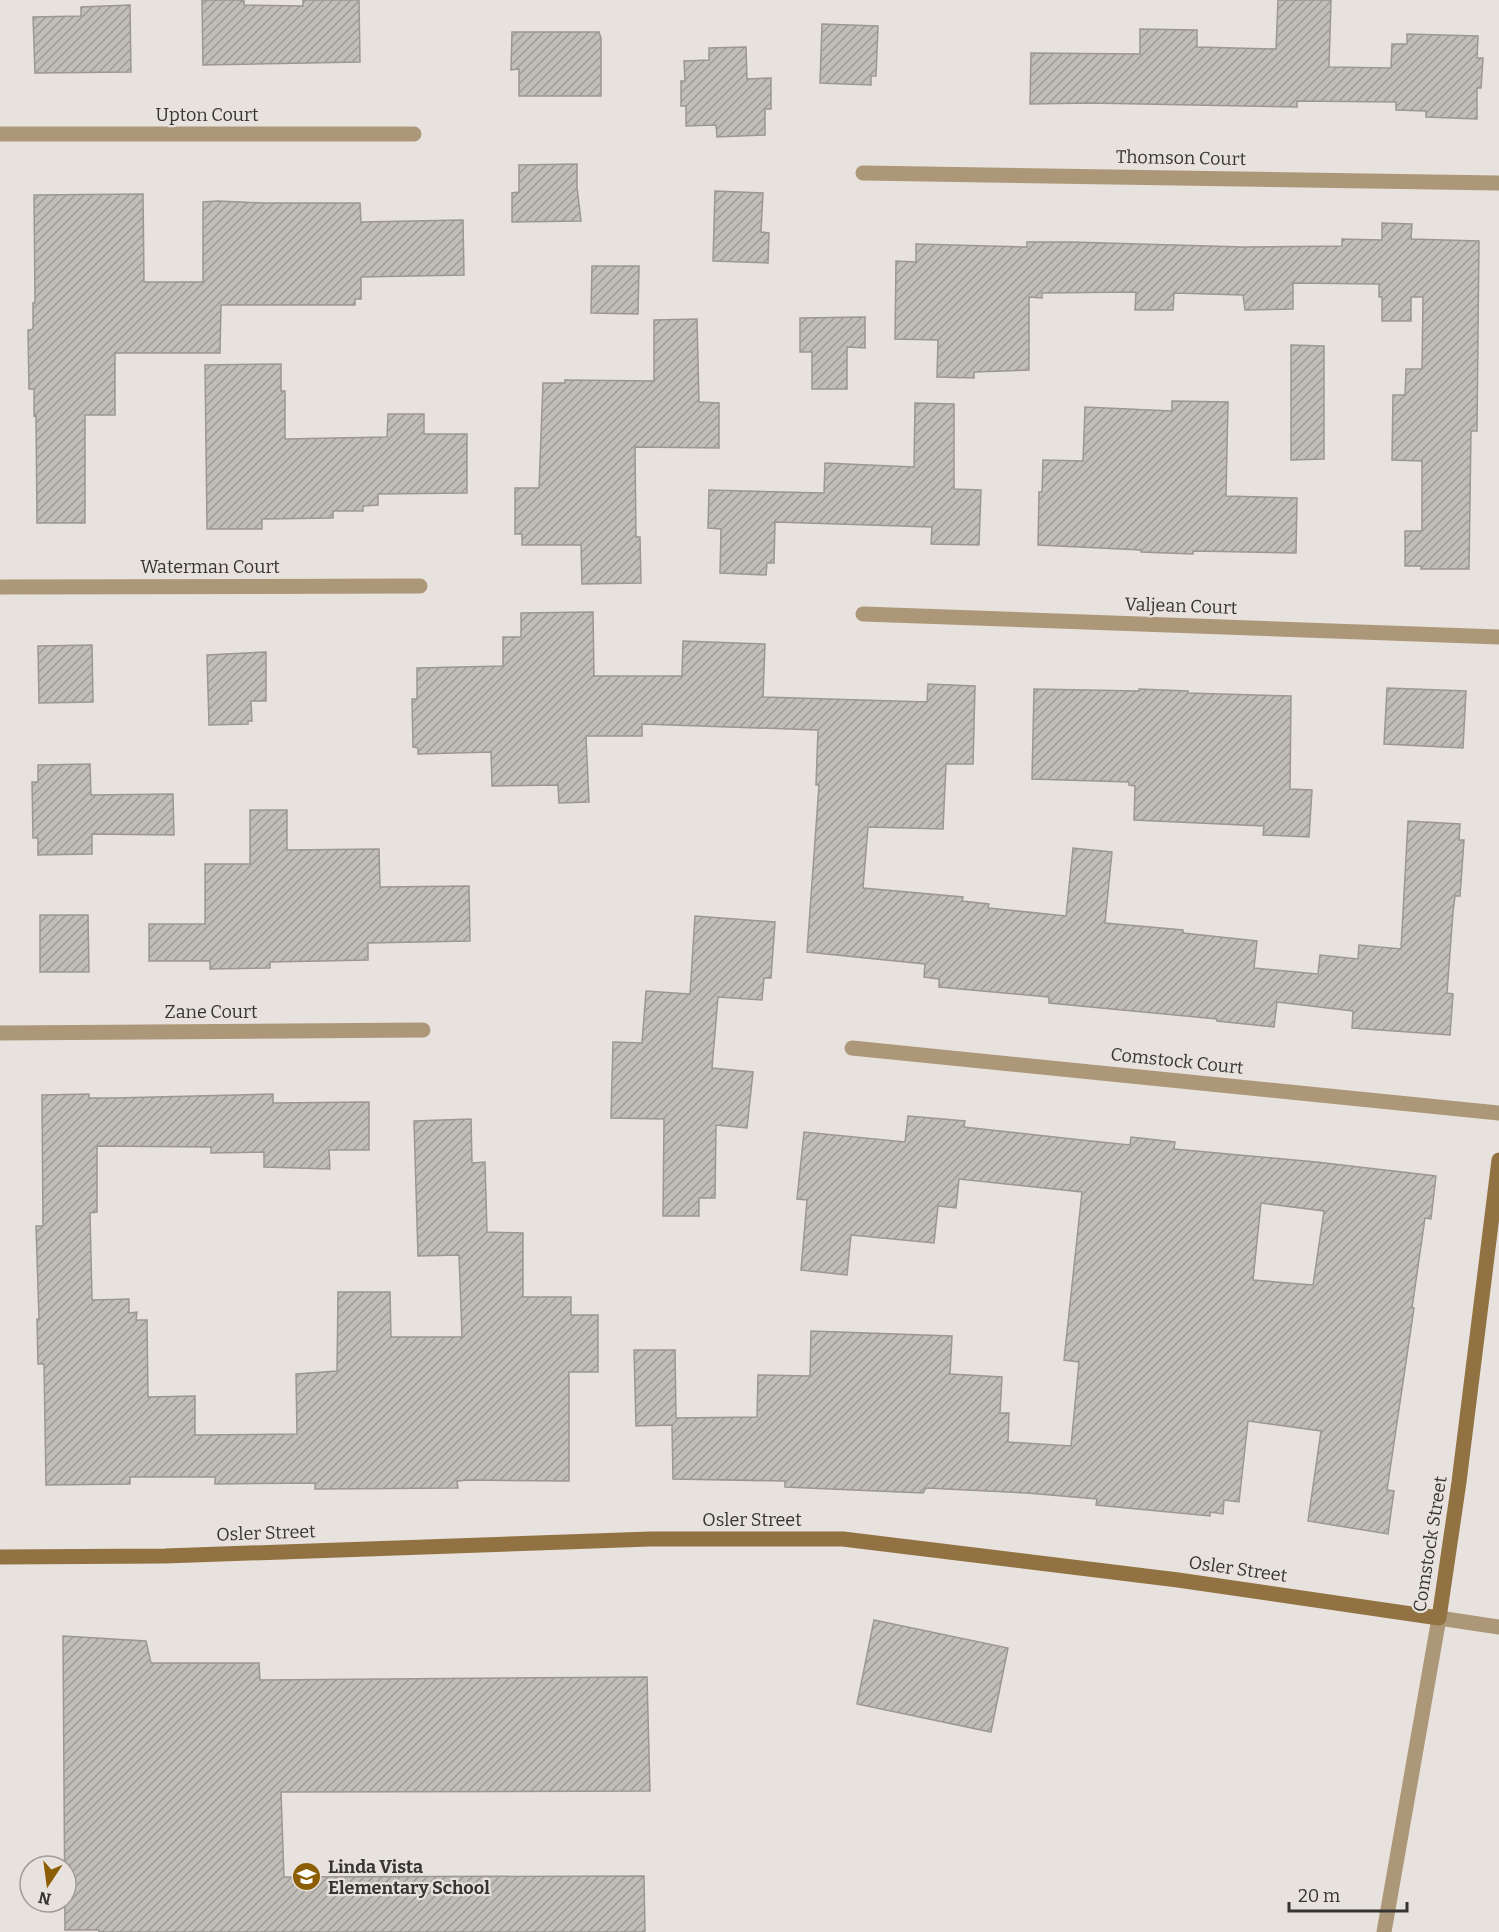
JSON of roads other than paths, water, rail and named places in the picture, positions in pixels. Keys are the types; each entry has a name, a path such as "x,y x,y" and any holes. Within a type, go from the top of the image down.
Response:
{"street":[{"name":"Upton Court","path":"0,134 414,134"},
{"name":"Thomson Court","path":"863,173 1499,183"},
{"name":"Waterman Court","path":"0,587 420,586"},
{"name":"Valjean Court","path":"862,614 1499,637"},
{"name":"Zane Court","path":"0,1033 423,1030"},
{"name":"Comstock Court","path":"852,1048 1499,1113"},
{"name":"Comstock Street","path":"1384,1932 1459,1482 1499,1160"},
{"name":"Osler Street","path":"0,1557 165,1556 650,1539 843,1539 1178,1580 1499,1627"}],"place":[{"name":"Linda Vista Elementary School","path":"307,1877"}]}
